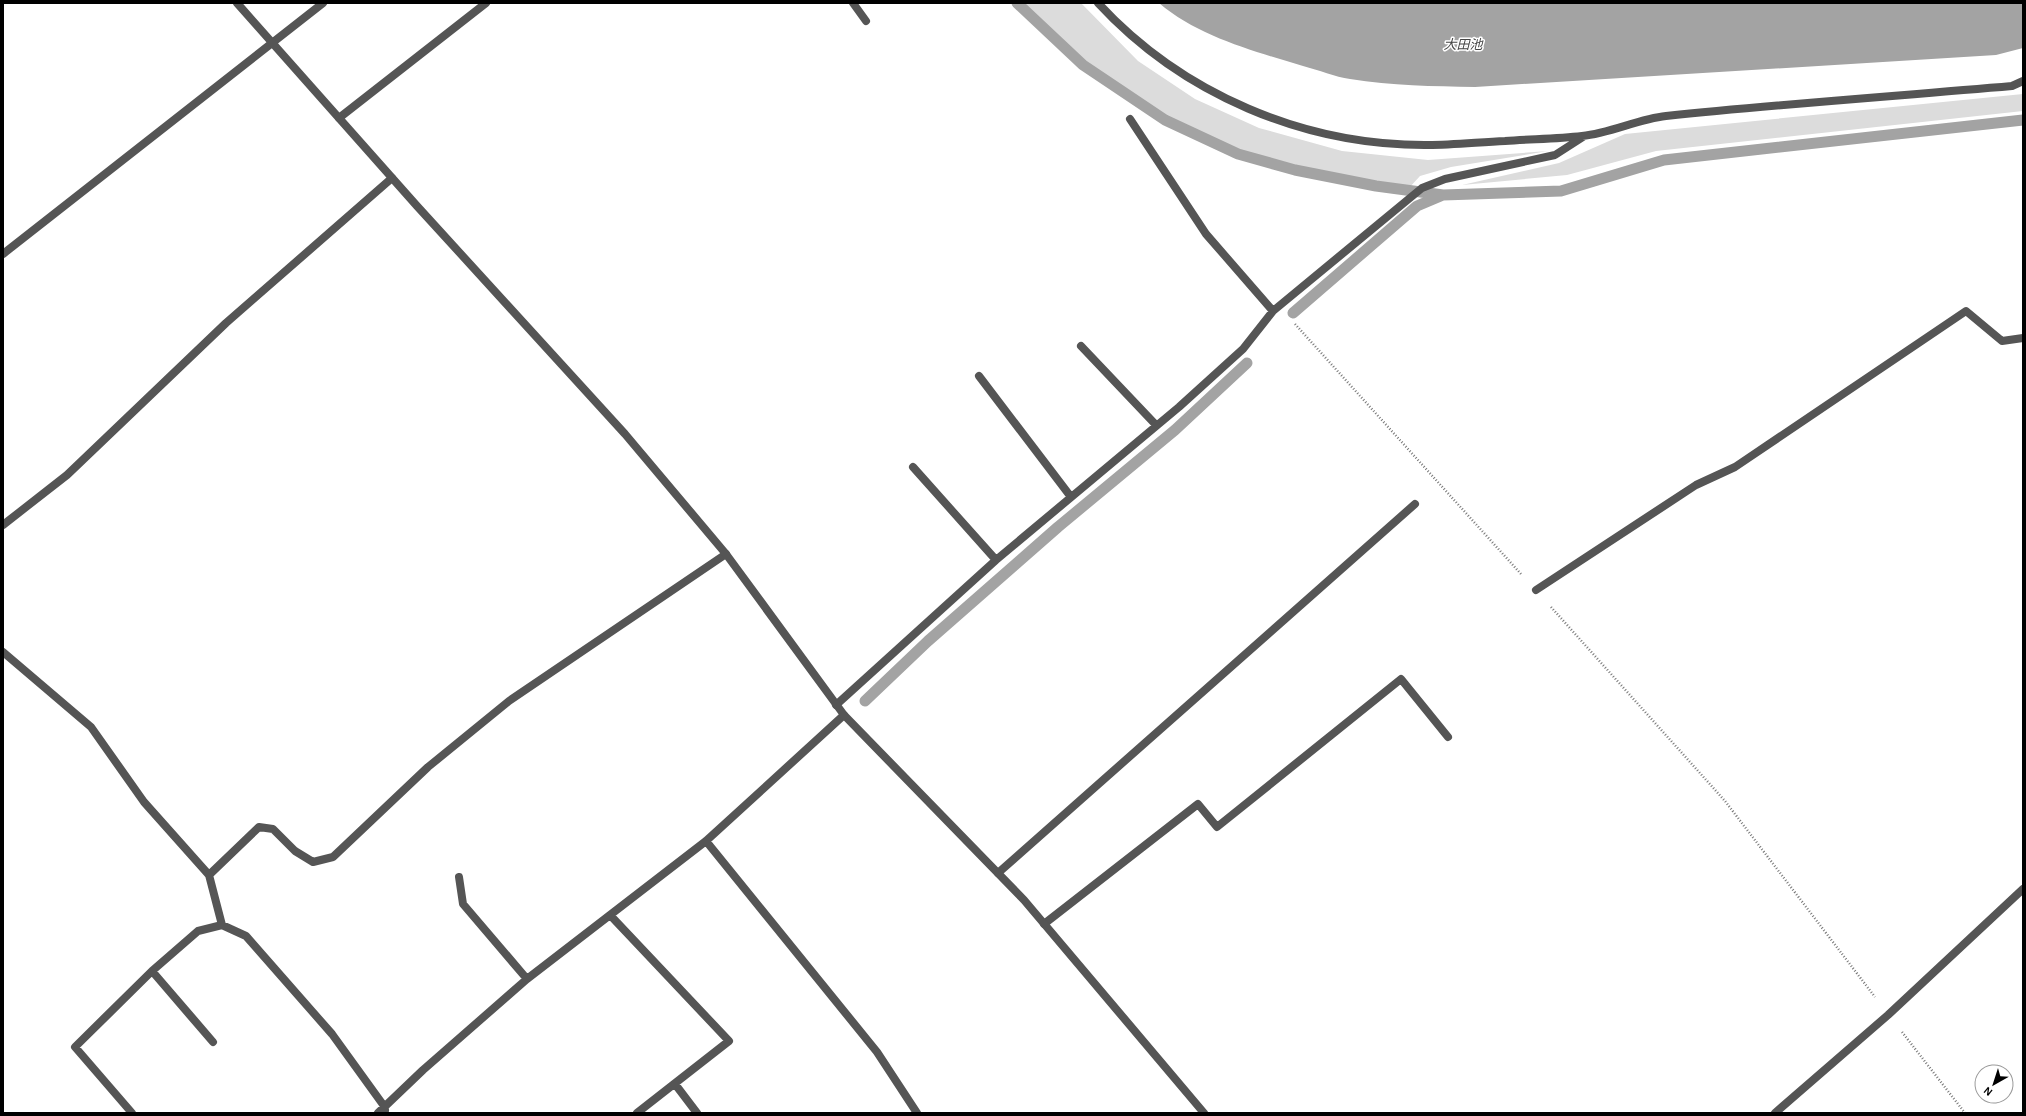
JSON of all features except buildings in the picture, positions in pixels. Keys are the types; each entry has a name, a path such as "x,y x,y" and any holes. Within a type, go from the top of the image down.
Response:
{"street":[{"path":"237,3 392,178 625,434 726,554 844,715 998,872 1204,1113"},
{"path":"3,254 324,3"},
{"path":"339,118 486,3"},
{"path":"853,3 866,21"},
{"path":"1098,3 1148,51 1190,80 1237,105 1297,126 1332,135 1371,141 1428,146 1584,136 1663,117 2012,86 2023,82"},
{"path":"1130,119 1206,234 1273,311"},
{"path":"836,705 996,560 1156,425 1243,349 1273,311 1422,188 1444,178 1555,155 1584,136"},
{"path":"3,525 67,475 226,323 392,178"},
{"path":"1536,590 1696,485 1735,467 1966,311 2002,341 2023,338"},
{"path":"1081,346 1156,425"},
{"path":"979,376 1071,497"},
{"path":"913,466 996,560"},
{"path":"998,872 1415,504"},
{"path":"208,875 260,827 273,829 295,852 313,862 333,857 428,767 509,701 726,554"},
{"path":"3,652 91,727 144,802 208,875 222,925"},
{"path":"1044,924 1198,804 1217,827 1401,678 1448,738"},
{"path":"378,1113 527,979 706,841 844,715"},
{"path":"706,841 877,1052 917,1113"},
{"path":"459,877 463,904 527,979"},
{"path":"1775,1113 1888,1015 2023,889"},
{"path":"610,915 729,1041 637,1113"},
{"path":"132,1113 75,1046 152,970 198,932 222,925 246,936 332,1034 384,1109"},
{"path":"152,970 213,1042"},
{"path":"675,1084 698,1113"}],"path":[{"path":"1273,311 1286,314 1725,801 1888,1015 1965,1113"}],"shaded area":[{"path":"1021,3 1081,3 1138,61 1195,99 1259,128 1342,151 1428,160 1548,151 1451,167 1420,176 1409,188 1300,167 1241,150 1165,116 1090,66"},
{"path":"2023,94 2023,111 1656,151 1567,175 1462,185 1559,163 1625,134"}],"water":[{"name":"大田池","path":"1159,3 2023,3 2023,48 1996,55 1475,87 1412,85 1344,78 1265,55 1209,34 1191,25"}],"waterway":[{"path":"1017,3 1083,65 1165,120 1238,154 1295,170 1376,186 1443,195"},
{"path":"1293,313 1417,206 1443,195 1561,191 1664,160 2023,120"},
{"path":"865,701 928,641 1058,527 1175,430 1247,363"}]}
